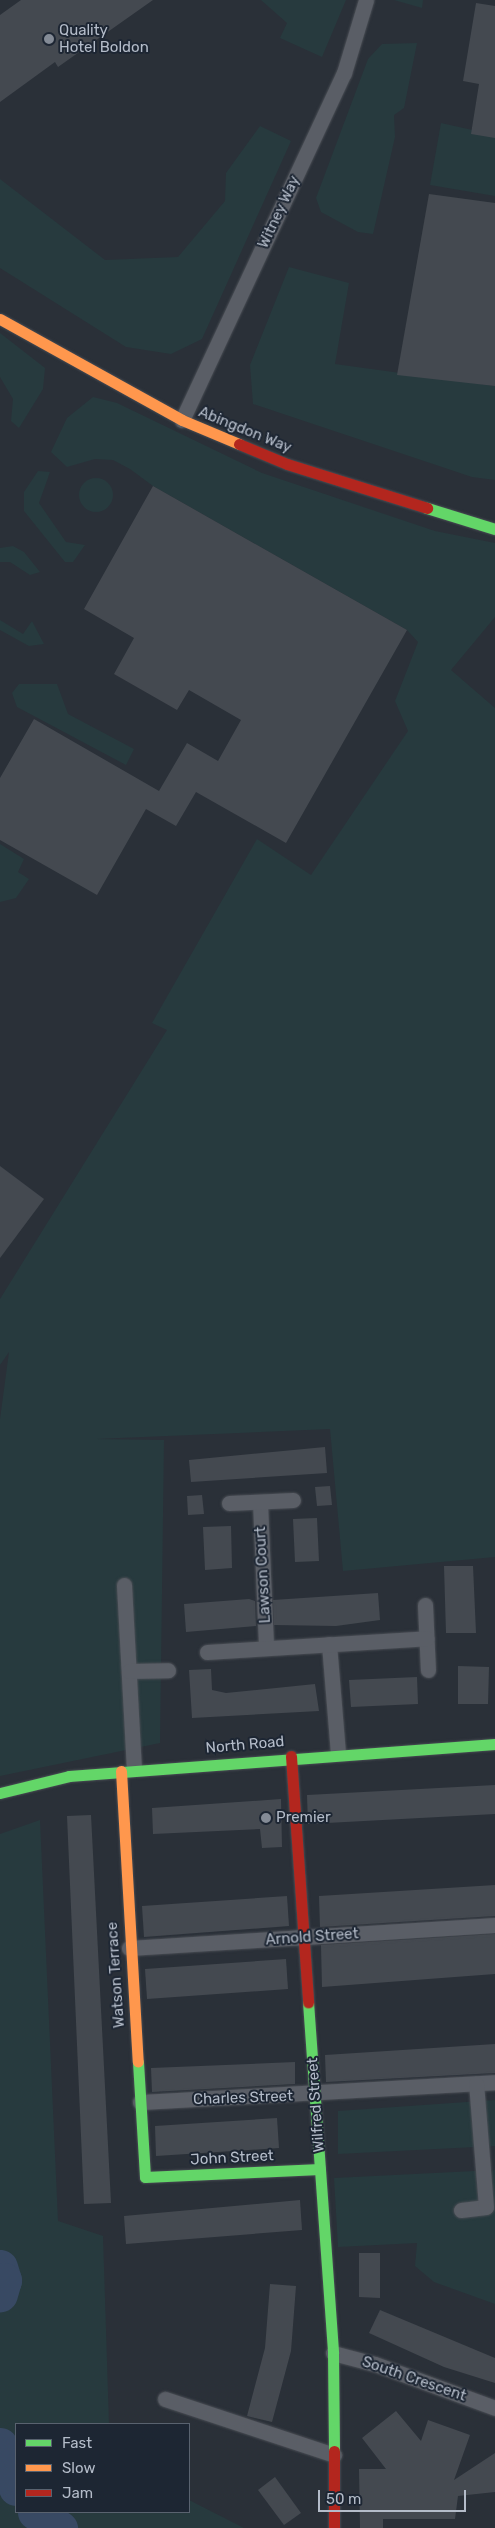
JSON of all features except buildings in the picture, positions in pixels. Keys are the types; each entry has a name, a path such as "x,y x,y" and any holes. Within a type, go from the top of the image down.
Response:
{"street":[{"name":"Witney Way","path":"182,420 344,73 366,0"},
{"name":"Abingdon Way","path":"0,319 182,420 286,464 495,529"},
{"path":"229,1503 293,1500"},
{"name":"Lawson Court","path":"260,1502 266,1648"},
{"path":"124,1584 129,1671 127,1770"},
{"path":"425,1604 428,1670"},
{"path":"207,1652 427,1638"},
{"path":"329,1644 338,1753"},
{"path":"129,1671 168,1670"},
{"name":"North Road","path":"0,1793 69,1776 127,1770 291,1756 495,1744"},
{"name":"Wilfred Street","path":"291,1756 333,2353 334,2528"},
{"name":"Watson Terrace","path":"127,1770 129,1948 145,2177"},
{"name":"Arnold Street","path":"129,1948 495,1925"},
{"name":"Charles Street","path":"140,2102 315,2095 495,2082"},
{"path":"461,2210 490,2207 476,2083"},
{"name":"John Street","path":"145,2177 320,2169"},
{"name":"South Crescent","path":"333,2353 375,2364 495,2408"},
{"path":"166,2399 334,2455"}],"green space":[{"path":"261,0 346,0 322,57 280,38 287,23"},
{"path":"394,0 423,0 422,8"},
{"path":"417,43 404,108 394,115 395,137 373,234 358,232 321,212 316,198 368,59 382,44"},
{"path":"441,123 495,135 495,196 430,185"},
{"path":"260,126 291,141 202,339 171,354 126,347 0,268 0,179 105,260 178,257 225,201 226,173"},
{"path":"289,267 349,283 335,364 495,386 495,480 472,477 253,404 250,365"},
{"path":"0,333 45,368 43,389 19,428 11,421 13,399 0,377"},
{"path":"93,397 117,403 262,473 435,531 495,543 495,617 451,670 495,708 495,1557 343,1571 330,1429 96,1439 164,1440 160,1743 0,1776 0,1419 9,1352 0,1365 0,1299 167,1030 152,1023 257,839 311,875 408,731 395,701 418,642 407,630 153,486 130,469 113,460 95,459 67,467 51,452 67,418"},
{"path":"38,471 50,472 39,503 66,542 85,545 73,562 65,562 24,511 24,492"},
{"path":"96,478 108,483 113,495 108,507 96,512 84,507 79,495 84,483"},
{"path":"13,546 24,552 40,572 30,575 10,562 0,562 0,548"},
{"path":"0,620 23,634 32,621 44,644 29,646 0,630"},
{"path":"19,684 57,684 68,714 134,749 126,765 17,707 12,693"},
{"path":"0,844 24,859 18,872 29,879 16,898 0,902"},
{"path":"40,1820 58,2221 103,2236 109,2423 15,2423 15,2513 190,2513 190,2501 244,2528 0,2528 0,1834"},
{"path":"495,2100 495,2146 338,2154 338,2111"},
{"path":"495,2170 495,2304 434,2282 415,2266 417,2243 338,2247 334,2178"}],"waterway":[{"path":"0,2267 4,2280 0,2294"},
{"path":"0,2445 15,2485"},
{"path":"37,2513 60,2528"}],"traffic: fast":[{"path":"427,508 495,529"},
{"path":"0,1793 69,1776 495,1744"},
{"path":"308,2002 333,2353 334,2451"},
{"path":"138,2062 145,2177 320,2169"}],"traffic: slow":[{"path":"0,319 182,420 239,444"},
{"path":"121,1771 138,2062"}],"traffic: jam":[{"path":"239,444 287,464 427,508"},
{"path":"291,1756 308,2002"},
{"path":"334,2451 334,2528"}],"place":[{"name":"Quality Hotel Boldon","path":"49,39"},
{"name":"Premier","path":"266,1818"}]}
